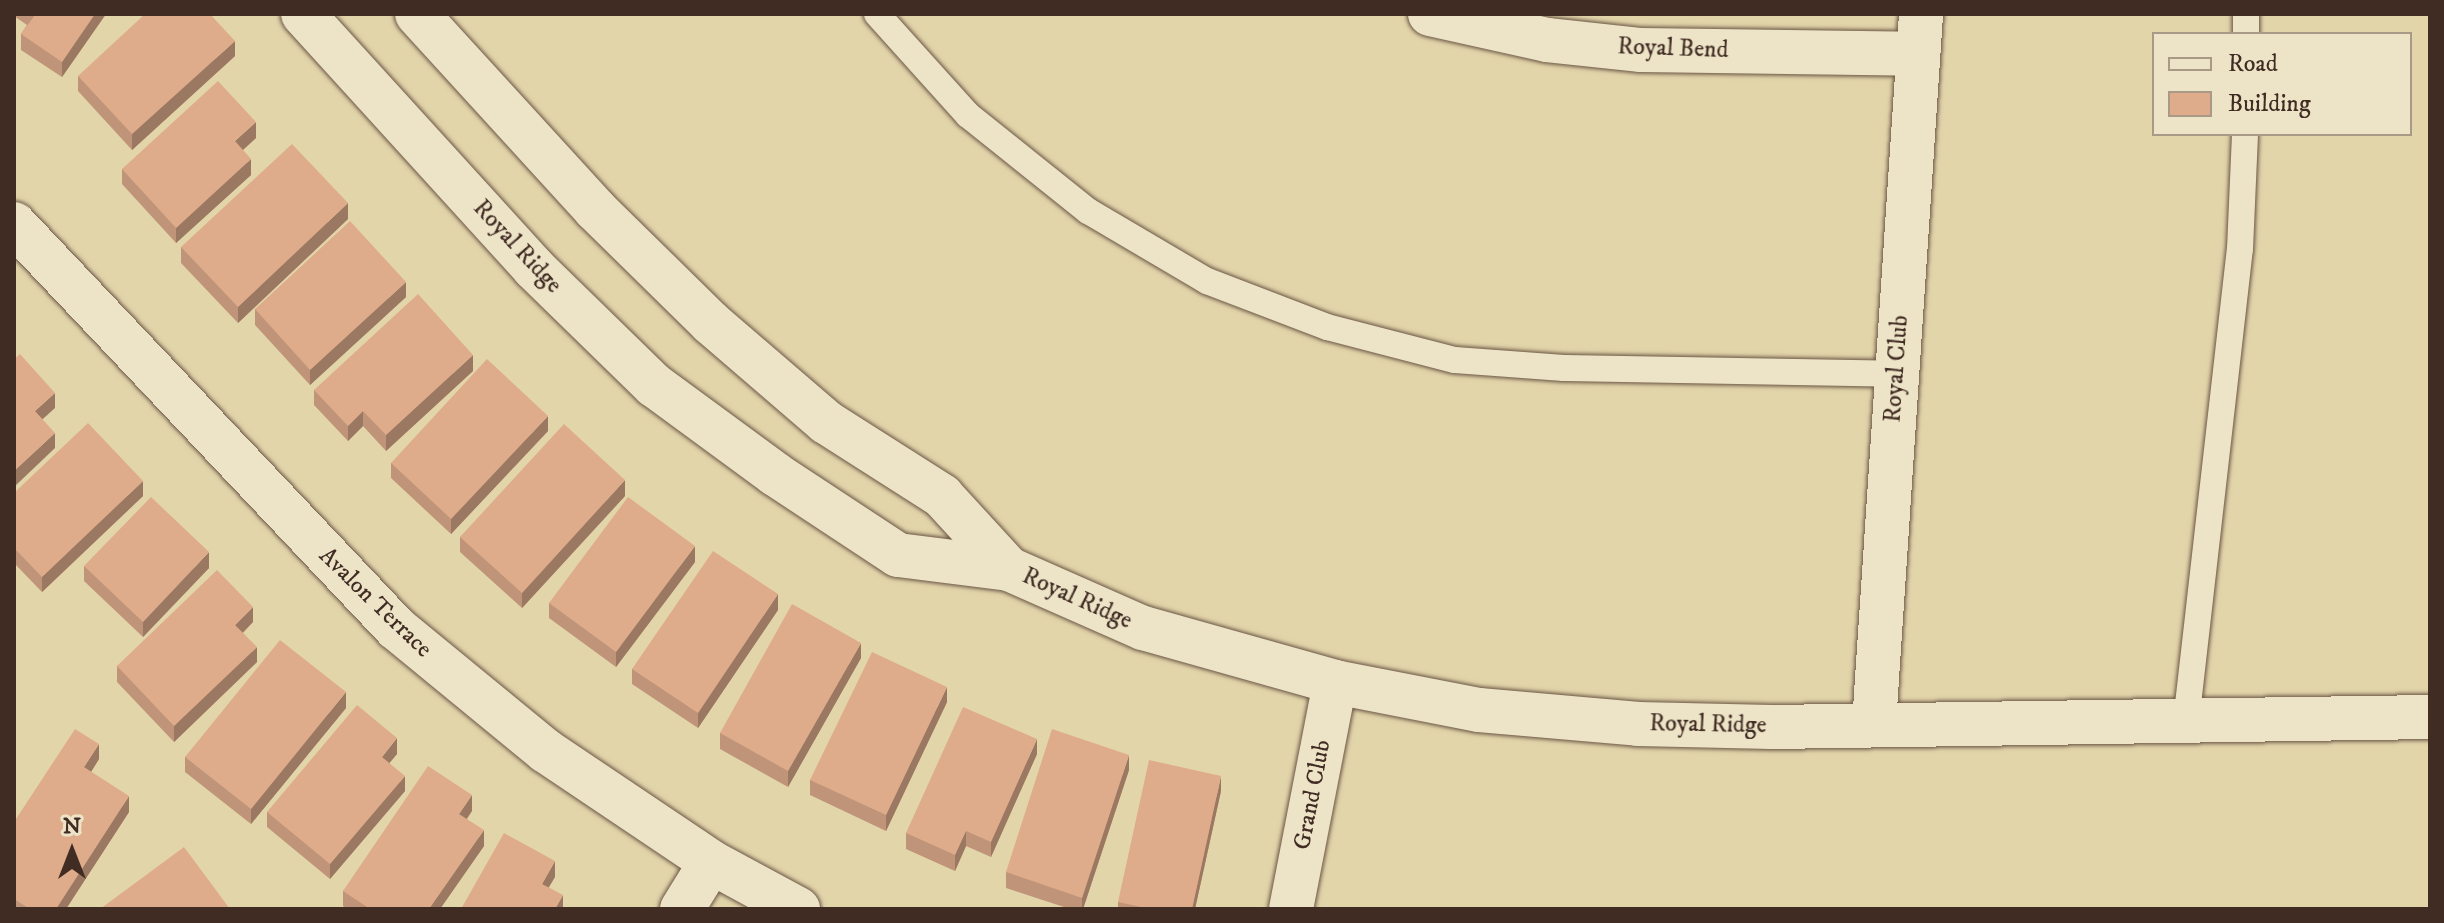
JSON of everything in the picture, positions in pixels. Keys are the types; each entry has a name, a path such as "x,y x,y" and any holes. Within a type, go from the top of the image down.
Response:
{"street":[{"name":"Royal Ridge","path":"303,14 534,268 654,385 775,474 898,555 1009,569 1143,628 1335,682 1479,710 1638,724 2186,722 2430,717"},
{"name":"Royal Ridge","path":"417,14 595,209 711,323 826,422 942,496 1009,569"},
{"name":"Royal Bend","path":"1430,14 1547,40 1641,50 1919,34"},
{"name":"Royal Club","path":"1874,724 1919,34"},
{"name":"Avalon Terrace","path":"14,224 396,628 546,751 711,862 798,909"},
{"name":"Grand Club","path":"1291,909 1335,682"},
{"path":"682,909 711,862"}],"lane":[{"path":"877,14 968,115 1088,211 1207,281 1327,327 1455,360 1564,368 1897,374"},
{"path":"2186,722 2240,249 2245,136"}],"building":[{"path":"34,14 95,14 62,62 21,34"},
{"path":"145,14 210,14 235,41 132,134 78,76"},
{"path":"218,81 256,122 235,141 251,159 176,228 122,169"},
{"path":"292,144 348,203 238,307 181,247"},
{"path":"350,221 406,282 310,370 255,309"},
{"path":"418,294 473,355 386,435 363,411 348,426 314,390"},
{"path":"20,354 55,393 35,411 55,433 14,471 14,359"},
{"path":"487,359 548,416 451,519 391,463"},
{"path":"88,423 143,481 42,577 14,548 14,493"},
{"path":"564,424 625,480 522,593 460,537"},
{"path":"151,497 209,552 143,622 84,566"},
{"path":"628,497 695,546 616,652 549,603"},
{"path":"713,551 778,594 698,713 632,669"},
{"path":"217,570 253,607 235,625 257,647 174,726 117,666"},
{"path":"792,604 861,643 788,771 720,733"},
{"path":"280,640 346,692 251,809 185,757"},
{"path":"872,652 947,687 886,815 810,780"},
{"path":"357,705 397,738 382,757 405,776 330,864 267,812"},
{"path":"963,707 1037,739 991,842 966,831 955,855 906,833"},
{"path":"75,729 99,744 84,767 129,796 56,909 30,909 14,899 14,822"},
{"path":"1052,729 1129,755 1082,898 1006,872"},
{"path":"1149,760 1221,776 1192,909 1150,909 1118,902"},
{"path":"428,766 472,795 459,814 484,830 429,909 370,909 343,891"},
{"path":"504,833 555,861 542,884 563,895 555,909 461,909"},
{"path":"184,847 230,909 100,909"}]}
